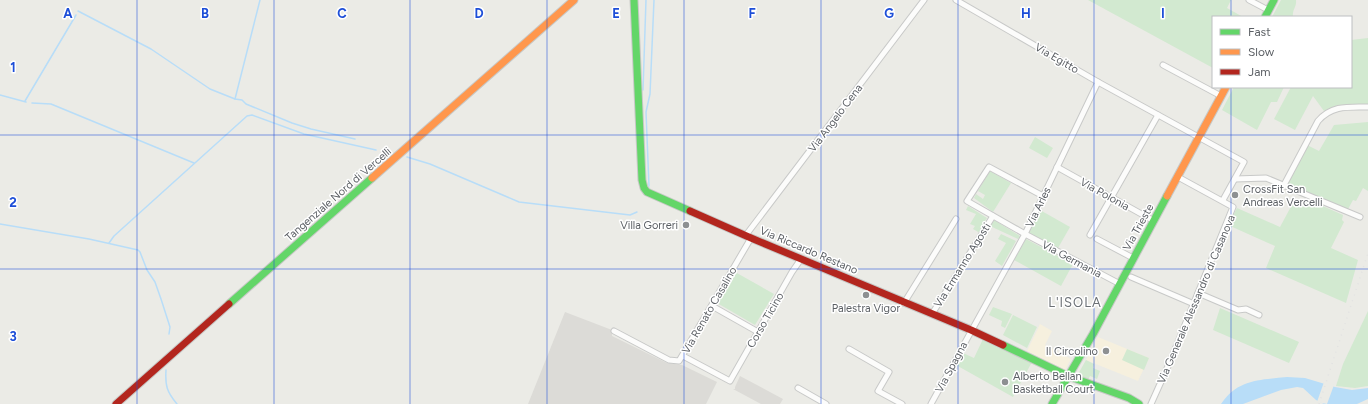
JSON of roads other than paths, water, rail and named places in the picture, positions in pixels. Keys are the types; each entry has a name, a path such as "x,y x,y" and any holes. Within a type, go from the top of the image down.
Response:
{"street":[{"name":"Tangenziale Nord di Vercelli","path":"116,404 574,0"},
{"name":"Via Riccardo Restano","path":"634,0 642,180 644,188 647,192 748,237 971,330 1068,376 1129,398 1140,404"},
{"name":"Via Angelo Cena","path":"748,237 924,0"},
{"name":"Via Egitto","path":"956,0 1098,82 1244,162 1223,200"},
{"path":"1250,0 1266,14 1274,0"},
{"path":"1164,65 1221,96"},
{"name":"Via Arles","path":"971,330 1025,234 1098,82"},
{"name":"Via Trieste","path":"1052,404 1120,284 1225,88"},
{"path":"1284,185 1318,122 1327,112 1338,108 1368,106"},
{"path":"1090,236 1158,115"},
{"name":"Via Germania","path":"1043,196 989,167 968,200 1025,234 1120,284"},
{"name":"Via Polonia","path":"1057,167 1154,221"},
{"name":"Via Generale Alessandro di Casanova","path":"1151,404 1234,207 1178,178"},
{"path":"1235,179 1266,178 1360,217"},
{"name":"Via Ermanno Agosti","path":"932,314 993,216"},
{"path":"904,303 956,219"},
{"name":"Via Renato Casalino","path":"614,331 669,360 679,361 712,306 748,237"},
{"path":"1097,239 1133,258"},
{"name":"Corso Ticino","path":"683,356 730,381 801,259"},
{"path":"1131,277 1194,304"},
{"path":"1198,293 1238,310 1246,309 1259,315"},
{"path":"712,306 758,332"},
{"name":"Via Spagna","path":"931,404 971,330"},
{"path":"849,349 889,372 878,391 902,404"},
{"path":"798,388 826,404"}],"water":[{"path":"1287,377 1305,378 1335,387 1352,390 1368,388 1368,399 1357,404 1324,404 1316,400 1303,388 1297,387 1281,390 1243,404 1221,404 1228,396 1242,385 1258,380"}],"waterway":[{"path":"235,99 260,0"},
{"path":"643,90 646,0"},
{"path":"649,186 646,112 650,94 654,0"},
{"path":"78,11 151,49 210,89 235,99 242,100 246,104 292,123 355,139"},
{"path":"25,101 76,15"},
{"path":"0,95 26,102"},
{"path":"32,103 51,104 194,163"},
{"path":"109,243 114,236 247,116 252,115 304,134 376,150"},
{"path":"407,157 430,164 519,202 630,215 637,212"},
{"path":"0,224 89,239 138,250 147,270 155,282 170,327 169,334"},
{"path":"166,370 167,388 177,404"}],"railway":[{"path":"1319,404 1368,253"}],"place":[{"name":"CrossFit San Andreas Vercelli","path":"1235,195"},
{"name":"Villa Gorreri","path":"686,225"},
{"name":"Palestra Vigor","path":"866,295"},
{"name":"Il Circolino","path":"1106,351"},
{"name":"Alberto Bellan Basketball Court","path":"1005,382"}],"district":[{"name":"L'ISOLA","path":"1075,302"}]}
